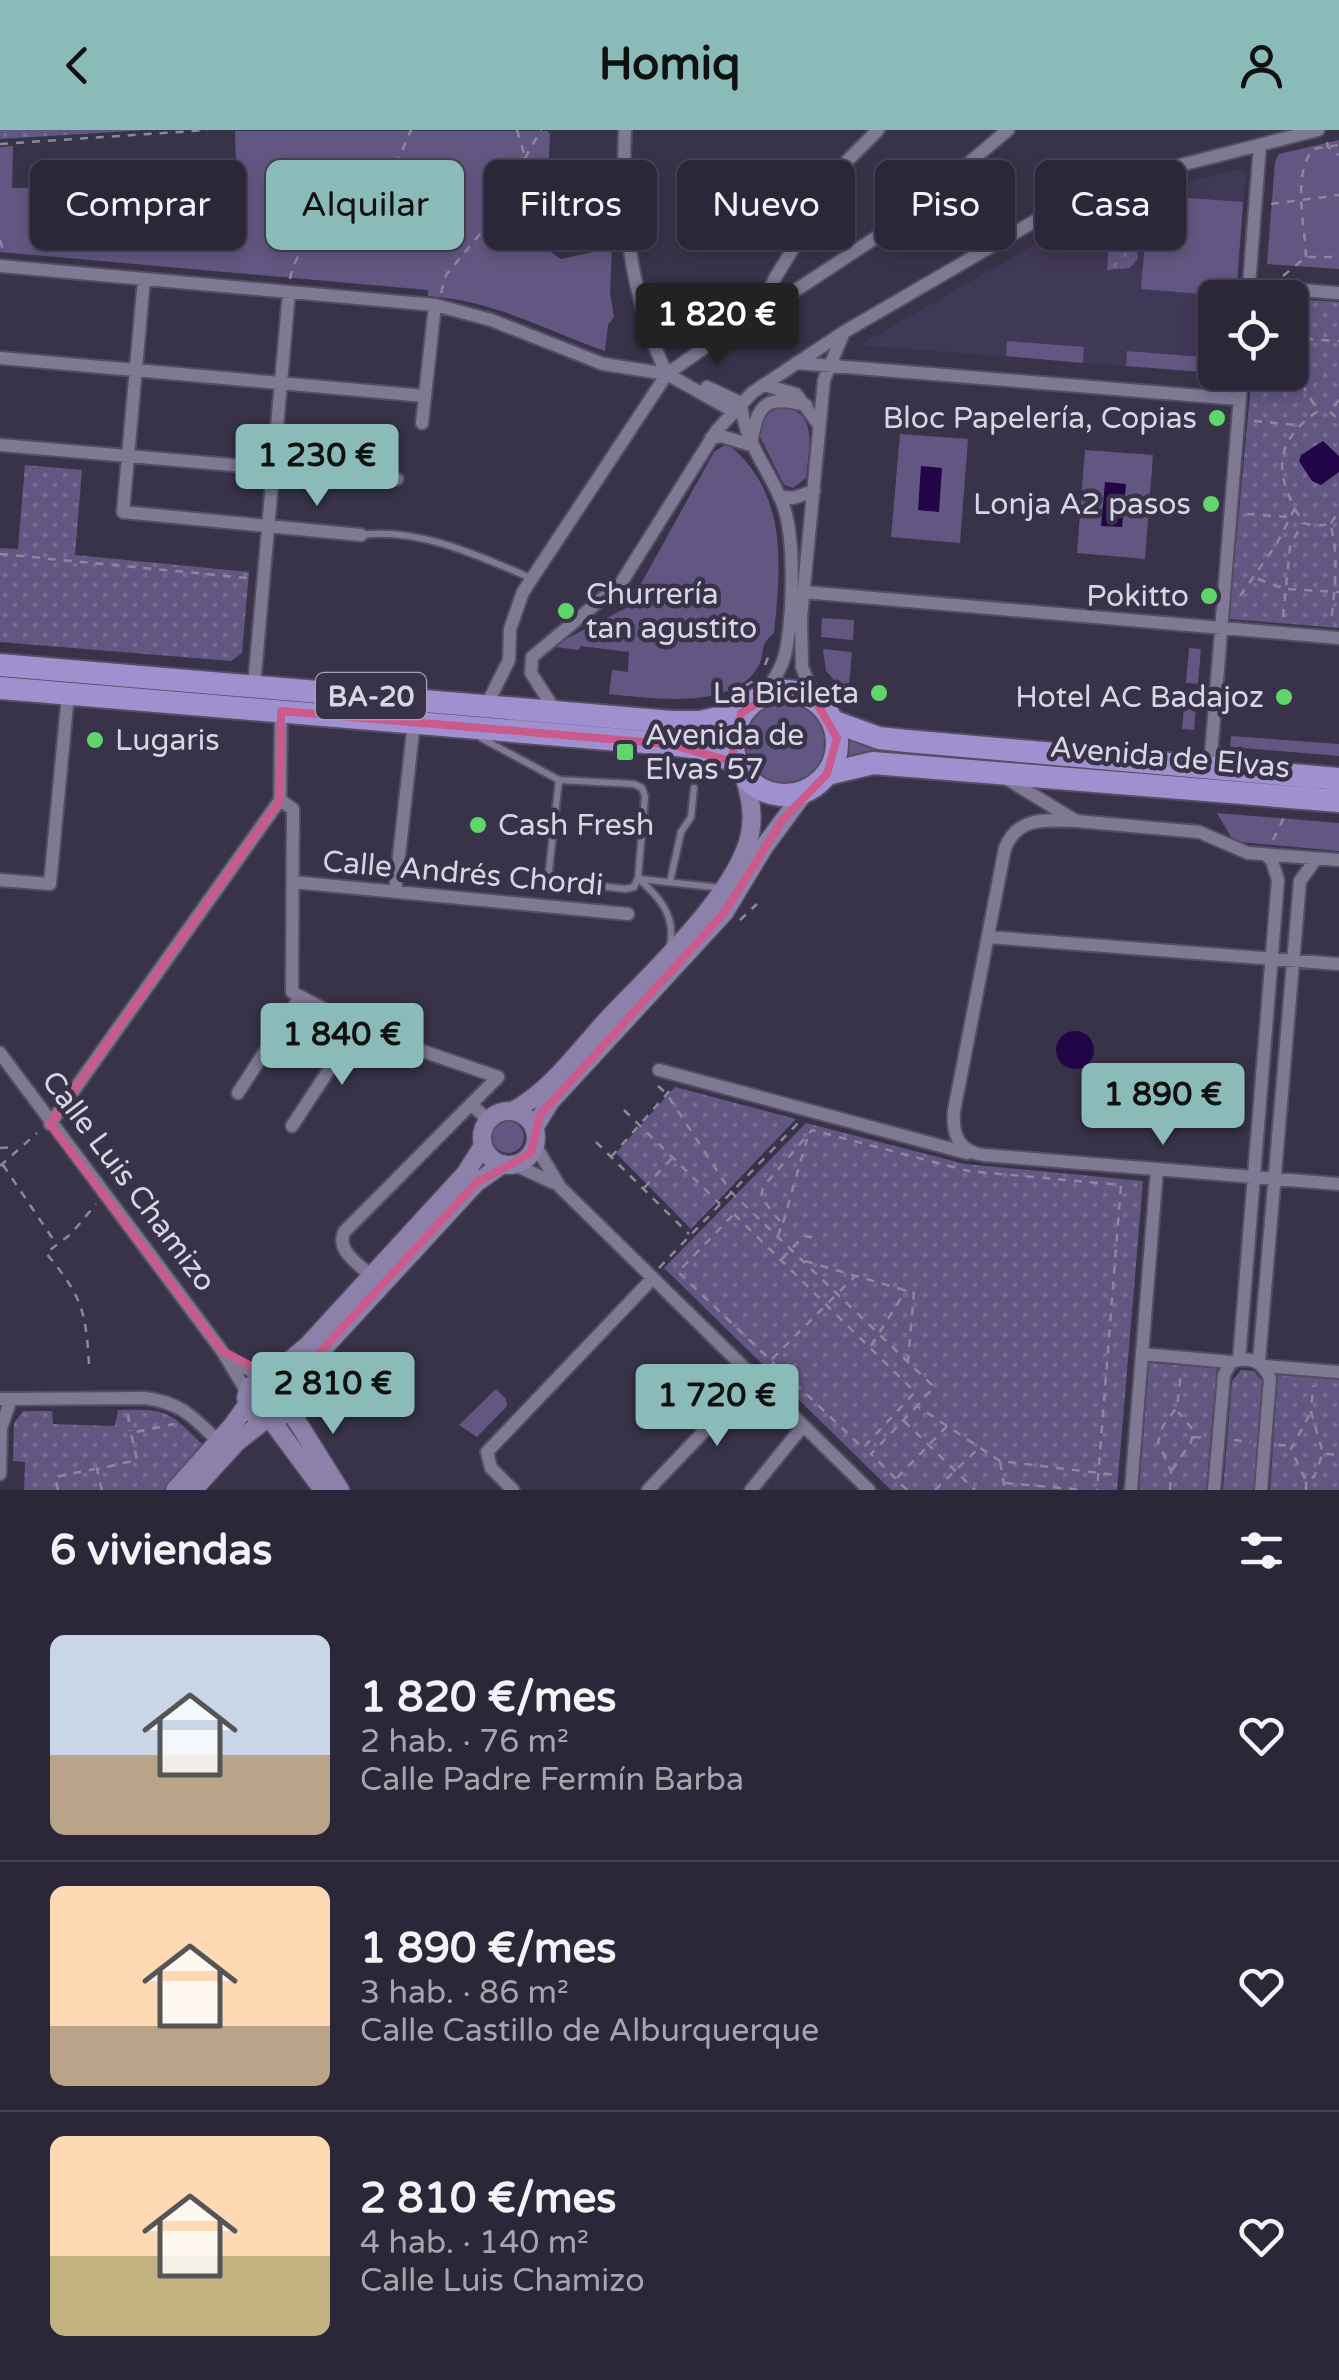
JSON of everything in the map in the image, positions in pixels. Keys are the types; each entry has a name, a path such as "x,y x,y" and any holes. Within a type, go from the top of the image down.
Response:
{"highway":[{"name":"BA-20","path":"0,665 672,722 700,722 735,705"},
{"path":"739,768 732,749 735,705 760,687 801,693 815,700 832,720 836,738 836,755 827,774 806,790"},
{"name":"BA-20","path":"0,688 700,748 739,768 754,785 772,794 806,790"},
{"name":"Avenida de Elvas","path":"832,720 879,738 1339,778"},
{"name":"Avenida de Elvas","path":"827,774 873,763 1339,801"}],"main road":[{"path":"513,1111 540,1092 723,889 750,835 749,791 739,768"},
{"path":"193,1490 238,1442 268,1420 282,1415 310,1362 476,1183 525,1159 550,1102 724,913 764,847 806,790"},
{"path":"508,1164 493,1160 483,1146 482,1132 488,1120 504,1111 513,1111 523,1115 534,1136"},
{"path":"174,1490 219,1442 254,1382 308,1345 465,1174 483,1146"},
{"path":"266,1377 282,1382 289,1402 340,1490"},
{"path":"247,1398 254,1415 268,1420 322,1490"}],"street":[{"path":"624,130 622,188 630,249 655,348 671,372"},
{"path":"762,307 765,294 847,161 878,130"},
{"path":"486,706 506,668 514,611 532,578 671,372 762,307 787,296 895,224 1008,130"},
{"path":"556,712 531,673 532,657 620,584 711,438 737,407 764,386 844,332 1078,196 1118,181 1318,130"},
{"path":"1249,280 1260,144"},
{"path":"0,266 436,305 492,320 603,364 671,372 737,407 751,446 780,496 791,536 786,650 777,675 760,687"},
{"path":"144,279 123,512 361,535"},
{"path":"1308,291 1339,293"},
{"path":"254,686 289,292"},
{"path":"422,423 436,305"},
{"path":"815,700 802,667 804,592 824,380 844,332"},
{"path":"0,358 425,396"},
{"path":"796,363 1240,399"},
{"path":"764,386 796,394 819,425"},
{"path":"1210,768 1241,390"},
{"path":"751,446 756,416 764,405 776,400 806,404"},
{"path":"711,438 721,436 751,446"},
{"path":"0,445 397,479"},
{"path":"780,496 793,498 814,491"},
{"path":"804,592 1334,638"},
{"path":"510,653 532,657"},
{"path":"506,668 531,673"},
{"path":"0,880 50,884 68,694"},
{"path":"50,1124 280,800 281,711"},
{"path":"395,892 414,722"},
{"name":"Avenida de Elvas","path":"996,773 1076,821 1207,834 1236,850 1339,860"},
{"path":"280,800 294,810 292,992 357,1027 498,1077 342,1236 343,1249 371,1276"},
{"path":"976,1154 955,1134 954,1112 1005,848 1015,830 1041,819 1076,821"},
{"path":"1214,1490 1224,1374 1235,1361 1272,958 1278,880 1266,854"},
{"path":"1261,1490 1270,1379 1262,1364 1300,881 1316,859"},
{"name":"Calle Andrés Chordi","path":"293,882 628,914"},
{"path":"988,937 1339,964"},
{"path":"238,1093 300,997"},
{"path":"292,1126 357,1027"},
{"name":"Calle Luis Chamizo","path":"0,1054 222,1351 247,1398"},
{"path":"655,1075 976,1154 1339,1184"},
{"path":"471,1104 488,1120"},
{"path":"534,1136 560,1187"},
{"path":"508,1164 536,1173 560,1187 868,1490"},
{"path":"1132,1483 1157,1169"},
{"path":"513,1490 491,1468 487,1452 652,1277"},
{"path":"222,1351 239,1365 266,1377"},
{"path":"1142,1354 1339,1372"},
{"path":"648,1490 755,1378"},
{"path":"0,1474 6,1399 145,1398 177,1405 219,1442"},
{"path":"751,1490 803,1426"}],"lane":[{"path":"361,535 384,532 416,538 532,578"},
{"path":"458,726 559,780 634,784 642,788 646,796 634,886 625,889 552,880 549,870 559,780"},
{"path":"670,882 680,832 691,817 694,788"},
{"path":"638,878 723,889"},
{"path":"638,878 661,899 670,915 672,935 668,954"}],"path":[{"path":"0,144 208,130"},
{"path":"289,292 296,258 318,232 374,194 390,175 411,130"},
{"path":"517,130 526,160"},
{"path":"526,160 542,130"},
{"path":"1326,130 1328,148"},
{"path":"1306,257 1306,158 1313,149 1339,145"},
{"path":"1328,148 1339,155"},
{"path":"1255,203 1304,202 1339,195"},
{"path":"436,305 456,259 484,229"},
{"path":"1281,280 1306,257 1339,257"},
{"path":"1308,338 1339,341"},
{"path":"1306,390 1318,410"},
{"path":"1330,412 1339,400"},
{"path":"1339,420 1330,412 1318,410 1298,425 1288,437 1282,464 1285,490 1303,522 1315,526 1330,524 1339,512"},
{"path":"1238,420 1298,425"},
{"path":"1236,598 1255,578 1295,508"},
{"path":"1230,511 1270,518 1291,517"},
{"path":"1282,633 1290,547 1303,522"},
{"path":"1330,524 1338,552 1334,638"},
{"path":"0,554 264,580"},
{"path":"1255,578 1285,588 1337,593"},
{"path":"764,669 772,648 786,650"},
{"path":"819,676 828,690 856,711"},
{"path":"735,705 760,687"},
{"path":"1266,854 1294,797"},
{"path":"729,930 757,904"},
{"path":"655,1075 731,1192 934,1387 870,1454 907,1490"},
{"path":"610,1157 666,1094"},
{"path":"624,1110 720,1204"},
{"path":"652,1277 811,1111"},
{"path":"50,1124 1,1165 56,1244"},
{"path":"782,1224 763,1200 763,1186 812,1130"},
{"path":"778,1236 808,1135"},
{"path":"596,1142 690,1235"},
{"path":"0,1148 18,1148"},
{"path":"643,1189 673,1158"},
{"path":"1097,1490 1121,1184"},
{"path":"90,1364 87,1322 78,1296 46,1253 71,1234 104,1195"},
{"path":"734,1214 781,1260 916,1392 863,1448 678,1272 734,1214"},
{"path":"781,1260 804,1236 818,1238"},
{"path":"803,1260 914,1293 908,1362"},
{"path":"771,1360 856,1276"},
{"path":"870,1348 906,1290"},
{"path":"1171,1472 1194,1431 1178,1416 1183,1358"},
{"path":"1306,1480 1314,1478 1323,1453 1311,1412 1315,1370"},
{"path":"58,1490 56,1477 137,1460 125,1398"},
{"path":"917,1406 1000,1460 1098,1473 1132,1483"},
{"path":"1170,1490 1171,1472 1158,1442 1163,1426 1177,1407"},
{"path":"1306,1490 1306,1480 1300,1474 1292,1446 1311,1412"},
{"path":"903,1420 975,1490"},
{"path":"131,1433 185,1421"},
{"path":"896,1479 947,1426"},
{"path":"1192,1436 1292,1446"},
{"path":"935,1490 980,1447"},
{"path":"1323,1453 1339,1455"},
{"path":"1000,1460 1005,1490"},
{"path":"97,1468 102,1490"},
{"path":"1005,1483 1085,1490"}],"highlighted area":[{"path":"777,691 815,700 837,738 827,774 783,819 724,913 540,1115 531,1153 476,1183 310,1363 290,1397 281,1381 222,1351 50,1124 280,800 281,711 668,744 731,761 741,713"}],"shaded area":[{"path":"0,130 147,130 0,139"},
{"path":"235,131 547,131 549,160 484,160 484,250 548,250 561,259 612,250 610,293 614,317 608,325 605,351 497,310 428,296 428,290 0,252 0,147 13,146 12,188 30,188 30,250 246,250 246,160 236,160"},
{"path":"1339,140 1339,269 1267,264 1275,162 1279,154"},
{"path":"1238,169 1246,173 1237,280 1198,280 1198,372 860,345 1035,244 1035,250 1186,250 1186,182"},
{"path":"1186,198 1243,202 1237,280 1198,280 1198,294 1141,289 1144,250 1186,250"},
{"path":"1108,250 1137,250 1138,258 1130,268 1107,270"},
{"path":"1308,300 1339,302 1339,628 1229,619 1250,390 1308,390"},
{"path":"1007,341 1084,347 1083,363 1006,356"},
{"path":"1127,351 1198,357 1198,372 1126,366"},
{"path":"784,407 803,417 809,435 806,478 793,488 784,485 759,435 766,416"},
{"path":"900,434 968,439 960,543 891,537"},
{"path":"1323,441 1339,456 1339,472 1321,485 1312,481 1299,461 1301,455"},
{"path":"730,446 749,465 771,509 778,557 774,633 764,646 758,667 746,681 730,690 689,698 609,694 612,670 628,672 629,652 580,646 579,650 555,647 556,644 628,607 714,452"},
{"path":"1085,450 1153,455 1145,559 1077,553"},
{"path":"25,465 82,470 75,555 249,572 242,653 231,661 0,642 0,548 18,549"},
{"path":"921,466 942,468 939,512 918,510"},
{"path":"1105,482 1126,484 1122,527 1101,526"},
{"path":"822,618 854,620 853,640 821,637"},
{"path":"1189,648 1201,649 1198,684 1186,683"},
{"path":"823,649 852,652 848,696 826,671"},
{"path":"1185,694 1197,695 1194,730 1182,729"},
{"path":"777,700 793,700 816,712 825,726 825,760 816,774 793,786 777,786 761,779 749,767 742,751 742,735 749,719 761,707"},
{"path":"1231,736 1339,744 1339,756 1230,747"},
{"path":"849,739 867,746 1339,785 1339,794 866,755 848,757"},
{"path":"1217,813 1339,823 1339,851 1240,842 1231,837"},
{"path":"1075,1031 1088,1037 1094,1050 1088,1063 1075,1069 1062,1063 1056,1050 1062,1037"},
{"path":"675,1087 796,1119 691,1229 616,1153"},
{"path":"508,1121 519,1126 524,1137 519,1148 508,1153 497,1148 492,1137 497,1126"},
{"path":"806,1123 965,1164 1143,1181 1117,1490 891,1490 664,1268"},
{"path":"1149,1363 1217,1368 1206,1490 1139,1490"},
{"path":"1241,1370 1254,1371 1263,1382 1254,1490 1223,1490 1232,1381"},
{"path":"1278,1371 1339,1376 1339,1490 1270,1490"},
{"path":"268,1383 278,1388 283,1398 278,1408 268,1413 258,1408 253,1398 258,1388"},
{"path":"496,1389 507,1406 477,1437 459,1425"},
{"path":"118,1410 165,1414 202,1444 200,1450 163,1490 24,1490 25,1462 13,1461 14,1423 23,1411 52,1411 53,1424 115,1426"}],"place":[{"name":"Bloc Papelería, Copias","path":"1217,418"},
{"name":"Lonja A2 pasos","path":"1211,504"},
{"name":"Pokitto","path":"1209,596"},
{"name":"Churrería tan agustito","path":"566,611"},
{"name":"La Bicileta","path":"879,693"},
{"name":"Hotel AC Badajoz","path":"1284,697"},
{"name":"Lugaris","path":"95,740"},
{"name":"Avenida de Elvas 57","path":"625,752"},
{"name":"Cash Fresh","path":"478,825"}]}
